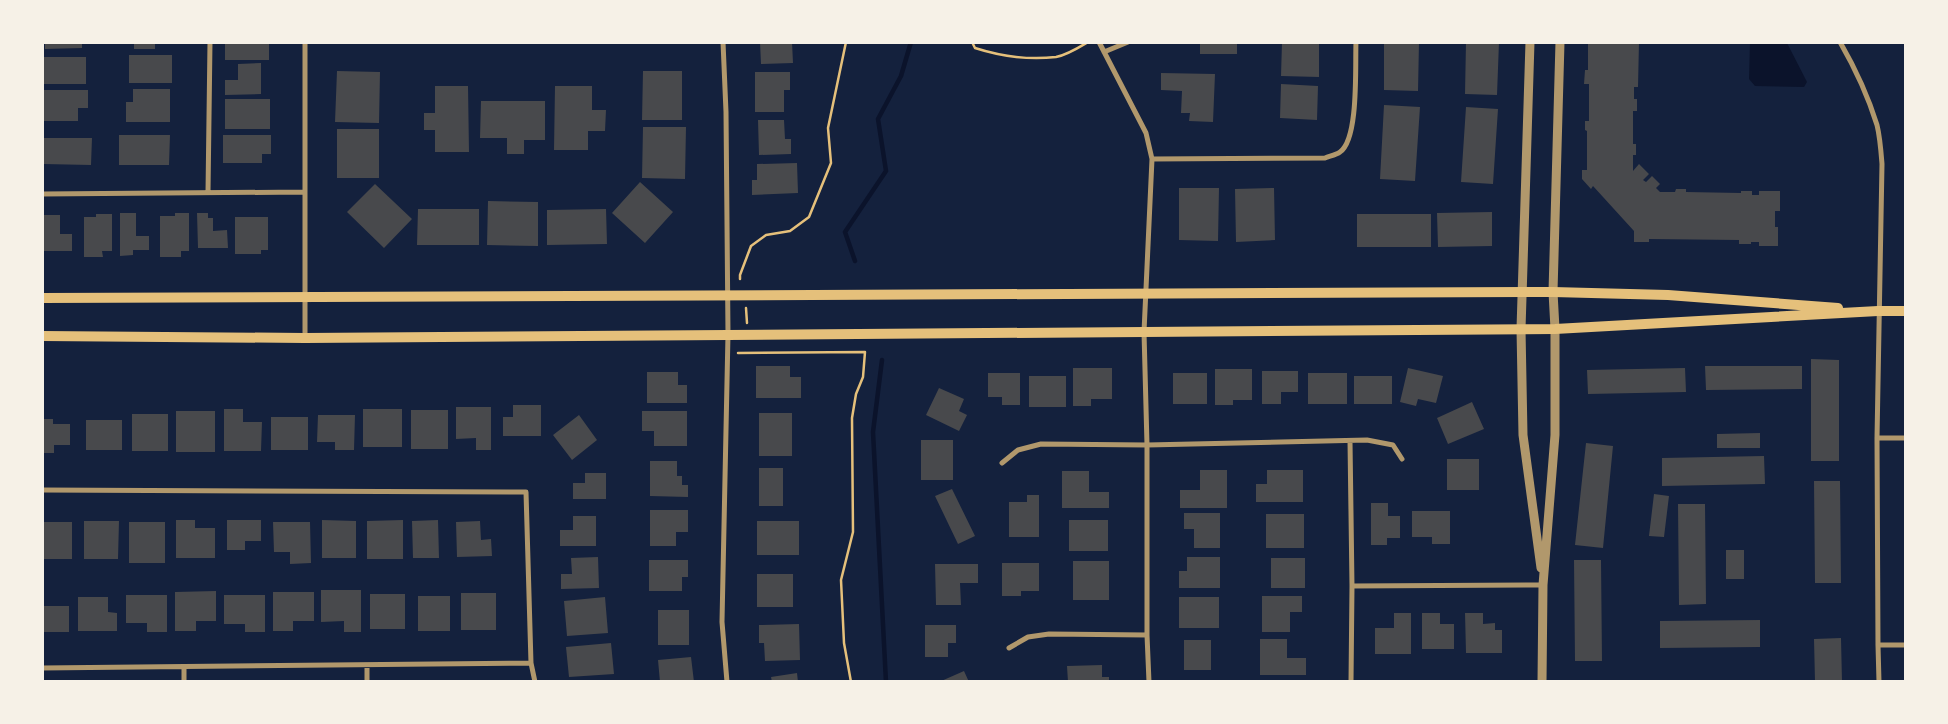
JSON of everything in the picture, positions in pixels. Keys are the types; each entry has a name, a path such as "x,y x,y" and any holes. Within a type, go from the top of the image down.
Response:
{"main road":[{"path":"42,298 1553,292 1668,295 1878,311"},
{"path":"42,336 305,338 1555,329 1906,311"}],"street":[{"path":"208,192 210,42"},
{"path":"305,42 305,338"},
{"path":"723,42 726,112 728,334 722,622 727,682"},
{"path":"1099,42 1146,134 1152,159 1144,332 1149,682"},
{"path":"1104,52 1128,42"},
{"path":"1152,159 1325,158 1341,152 1350,138 1353,124 1356,42"},
{"path":"1530,42 1521,329 1523,435 1543,585"},
{"path":"1542,682 1543,585 1556,435 1553,292 1560,42"},
{"path":"1840,42 1851,61 1877,126 1882,164 1877,438 1879,682"},
{"path":"42,194 305,192"},
{"path":"1877,438 1906,438"},
{"path":"1350,441 1351,682"},
{"path":"1002,463 1018,450 1041,444 1147,445 1376,441 1393,445 1402,459"},
{"path":"42,490 526,492 531,663 535,682"},
{"path":"1352,586 1543,585"},
{"path":"1009,648 1028,637 1049,634 1147,635"},
{"path":"1878,645 1906,645"},
{"path":"42,668 531,663"},
{"path":"367,665 367,682"},
{"path":"184,667 184,682"}],"path":[{"path":"740,279 751,246 766,235 790,231 809,217 830,163 828,128 846,42"},
{"path":"972,42 975,48 997,54 1031,57 1057,57 1088,42"},
{"path":"746,302 747,324"},
{"path":"738,348 738,354 865,352 863,377 856,394 852,418 853,532 841,580 844,643 851,682"}],"water":[{"path":"1750,43 1787,43 1807,82 1804,87 1755,86 1749,79"}],"building":[{"path":"45,42 82,42 82,48 45,49"},
{"path":"134,42 155,42 155,49 134,49"},
{"path":"225,42 269,42 269,60 225,60"},
{"path":"760,42 792,42 793,63 761,64"},
{"path":"1200,42 1237,42 1237,54 1200,54"},
{"path":"1282,42 1319,42 1319,77 1281,76"},
{"path":"1384,42 1419,42 1418,91 1384,90"},
{"path":"1466,42 1499,42 1497,95 1465,94"},
{"path":"1588,42 1639,42 1638,87 1634,87 1637,111 1633,111 1633,144 1636,144 1636,155 1633,155 1633,171 1639,164 1649,174 1643,180 1646,182 1652,176 1660,184 1656,188 1660,192 1675,192 1676,189 1686,189 1686,192 1741,193 1741,191 1752,191 1752,195 1759,195 1759,191 1780,191 1780,211 1775,211 1775,227 1778,227 1778,246 1759,246 1759,242 1739,244 1739,240 1649,239 1649,242 1634,242 1634,231 1593,186 1591,189 1582,179 1582,170 1587,170 1587,131 1585,130 1585,121 1589,121 1589,84 1584,84 1585,70 1588,70"},
{"path":"129,55 172,55 172,83 129,83"},
{"path":"42,57 86,57 86,84 42,84"},
{"path":"261,63 261,94 225,95 225,80 238,80 238,64"},
{"path":"337,71 380,72 379,123 335,122"},
{"path":"643,71 682,71 682,120 642,120"},
{"path":"755,72 790,72 790,90 784,90 784,112 755,112"},
{"path":"1161,73 1215,74 1213,122 1189,121 1190,113 1181,113 1182,91 1161,90"},
{"path":"1281,84 1318,86 1317,120 1280,118"},
{"path":"435,86 468,86 469,152 435,152 435,130 424,130 424,113 435,113"},
{"path":"555,86 592,86 592,110 606,110 605,131 588,131 588,150 554,150"},
{"path":"133,89 170,89 170,122 126,122 126,102 133,102"},
{"path":"42,90 88,90 88,108 78,108 78,121 42,121"},
{"path":"225,99 270,99 270,129 225,129"},
{"path":"481,101 545,101 545,140 524,140 524,154 507,154 507,138 480,138"},
{"path":"1384,105 1420,107 1415,181 1380,179"},
{"path":"1466,107 1498,109 1493,184 1461,182"},
{"path":"758,120 784,120 785,139 791,139 791,154 759,155"},
{"path":"643,127 686,127 685,179 642,178"},
{"path":"337,129 379,129 379,178 337,178"},
{"path":"119,135 170,135 169,165 119,165"},
{"path":"223,135 271,135 271,154 262,154 262,163 223,163"},
{"path":"43,138 92,138 91,165 43,164"},
{"path":"797,163 798,193 752,195 752,180 757,180 757,164"},
{"path":"640,182 673,212 645,243 612,213"},
{"path":"375,184 412,219 384,248 347,212"},
{"path":"1179,188 1219,188 1218,241 1179,240"},
{"path":"1274,188 1275,240 1236,242 1235,189"},
{"path":"488,201 538,202 538,246 487,245"},
{"path":"418,209 479,209 479,245 417,245"},
{"path":"606,209 607,244 547,245 547,210"},
{"path":"1492,212 1492,246 1438,247 1437,213"},
{"path":"120,213 136,213 136,236 149,236 149,250 133,250 133,255 120,256"},
{"path":"175,213 189,213 189,251 181,251 181,257 160,257 160,216 175,216"},
{"path":"197,213 208,213 208,218 213,218 213,231 227,230 228,248 198,248"},
{"path":"96,214 112,214 112,251 102,251 103,257 84,257 84,217 96,217"},
{"path":"1357,214 1431,214 1431,247 1357,247"},
{"path":"44,215 60,215 60,234 72,234 72,251 44,251"},
{"path":"235,217 268,217 268,250 261,250 261,254 235,254"},
{"path":"1811,359 1839,360 1839,461 1811,461"},
{"path":"756,366 790,366 790,377 801,377 801,398 756,398"},
{"path":"1705,366 1802,366 1802,389 1706,390"},
{"path":"1073,368 1112,368 1112,399 1091,399 1091,406 1073,406"},
{"path":"1408,368 1443,376 1436,403 1418,399 1416,406 1400,402"},
{"path":"1685,368 1686,392 1588,394 1587,370"},
{"path":"1215,369 1252,369 1252,400 1233,400 1233,405 1215,405"},
{"path":"1262,371 1298,371 1298,392 1281,392 1281,404 1262,404"},
{"path":"647,372 678,372 678,385 687,385 687,403 647,403"},
{"path":"988,373 1020,373 1020,405 1002,405 1002,397 988,397"},
{"path":"1173,373 1207,373 1207,404 1173,404"},
{"path":"1308,373 1347,373 1347,404 1308,404"},
{"path":"1029,376 1066,376 1066,407 1029,407"},
{"path":"1354,376 1392,376 1392,404 1354,404"},
{"path":"939,388 964,399 959,411 967,415 959,431 926,415"},
{"path":"1472,402 1484,429 1448,444 1437,418"},
{"path":"513,405 541,405 541,436 503,436 503,417 513,417"},
{"path":"456,407 491,407 491,450 476,450 476,438 456,439"},
{"path":"224,409 243,409 243,422 262,422 261,451 224,451"},
{"path":"363,409 402,409 402,447 363,447"},
{"path":"411,410 448,410 448,449 411,449"},
{"path":"176,411 215,411 215,452 176,452"},
{"path":"642,411 687,411 687,446 654,446 654,431 642,431"},
{"path":"759,413 792,413 792,456 759,456"},
{"path":"132,414 168,414 168,451 132,451"},
{"path":"318,415 355,415 354,450 335,450 335,442 317,442"},
{"path":"579,415 597,440 572,460 553,435"},
{"path":"271,417 308,417 308,450 271,450"},
{"path":"42,419 53,419 53,424 70,424 70,445 54,445 54,453 42,453"},
{"path":"86,420 122,420 122,450 86,450"},
{"path":"1760,433 1760,448 1717,448 1717,434"},
{"path":"921,440 953,440 953,480 921,480"},
{"path":"1586,443 1613,446 1603,548 1575,545"},
{"path":"1764,456 1765,484 1662,486 1662,458"},
{"path":"1447,459 1479,459 1479,490 1447,490"},
{"path":"650,461 677,461 677,476 682,476 682,485 688,485 688,497 650,496"},
{"path":"759,468 783,468 783,506 759,506"},
{"path":"1200,470 1227,470 1227,508 1180,508 1180,490 1200,490"},
{"path":"1267,470 1303,470 1303,502 1256,502 1256,484 1267,484"},
{"path":"1062,471 1089,471 1089,492 1109,492 1109,508 1062,508"},
{"path":"585,473 606,473 606,499 573,499 573,483 585,483"},
{"path":"1814,481 1840,481 1841,583 1815,583"},
{"path":"952,489 975,536 958,544 935,496"},
{"path":"1654,494 1669,496 1664,537 1649,536"},
{"path":"1027,495 1039,495 1039,537 1009,537 1009,502 1027,502"},
{"path":"1371,503 1388,503 1388,516 1400,516 1400,538 1387,538 1387,545 1371,545"},
{"path":"1678,504 1705,504 1706,604 1679,605"},
{"path":"650,510 688,510 688,532 676,532 676,546 650,546"},
{"path":"1412,511 1450,511 1450,544 1432,544 1432,537 1412,537"},
{"path":"1184,513 1220,513 1220,548 1194,548 1194,529 1184,529"},
{"path":"1266,514 1304,514 1304,548 1266,548"},
{"path":"573,516 596,516 596,546 560,546 560,530 573,530"},
{"path":"176,520 195,520 195,528 215,528 215,558 176,558"},
{"path":"227,520 261,520 261,541 245,541 245,550 227,550"},
{"path":"322,520 356,521 356,558 322,558"},
{"path":"403,520 403,559 367,559 367,521"},
{"path":"438,520 439,558 413,558 412,521"},
{"path":"1069,520 1108,520 1108,551 1069,551"},
{"path":"84,521 119,521 118,559 84,559"},
{"path":"480,521 481,540 491,539 492,556 457,557 456,522"},
{"path":"757,521 799,521 799,555 757,555"},
{"path":"42,522 72,522 72,559 42,559"},
{"path":"129,522 165,522 165,563 129,563"},
{"path":"273,522 310,522 311,563 290,564 290,552 274,552"},
{"path":"1726,550 1744,550 1744,579 1726,579"},
{"path":"598,557 599,588 561,589 561,574 572,574 571,558"},
{"path":"1187,557 1220,557 1220,588 1179,588 1179,571 1187,571"},
{"path":"1271,558 1305,558 1305,588 1271,588"},
{"path":"649,560 688,560 688,577 682,577 682,591 649,591"},
{"path":"1574,560 1601,560 1602,661 1575,661"},
{"path":"1073,561 1109,561 1109,600 1073,600"},
{"path":"1002,563 1039,563 1039,591 1021,591 1021,596 1002,596"},
{"path":"935,564 978,564 978,583 960,583 961,605 936,605"},
{"path":"757,574 793,574 793,607 757,607"},
{"path":"321,590 361,590 361,632 344,632 344,621 321,622"},
{"path":"216,591 216,621 196,621 196,631 175,631 175,592"},
{"path":"273,592 314,592 314,621 293,621 293,631 273,631"},
{"path":"461,593 496,593 496,630 461,630"},
{"path":"370,594 405,594 405,629 370,629"},
{"path":"126,595 167,595 167,632 147,632 147,623 126,623"},
{"path":"224,595 265,595 265,632 245,632 245,624 224,624"},
{"path":"418,596 450,596 450,631 418,631"},
{"path":"1262,596 1302,596 1302,612 1290,612 1290,632 1262,632"},
{"path":"78,597 108,597 108,612 117,613 117,631 78,631"},
{"path":"605,597 608,633 567,636 564,601"},
{"path":"1179,597 1219,597 1219,628 1179,628"},
{"path":"42,606 69,606 69,632 42,632"},
{"path":"658,610 689,610 689,645 658,645"},
{"path":"1394,613 1411,613 1411,654 1375,654 1375,628 1394,628"},
{"path":"1422,613 1440,613 1440,624 1454,624 1454,649 1422,649"},
{"path":"1465,613 1483,613 1483,624 1495,623 1495,630 1502,630 1502,653 1466,653"},
{"path":"1760,620 1760,647 1660,648 1660,621"},
{"path":"799,624 800,660 765,661 764,643 759,643 759,625"},
{"path":"925,625 956,625 956,643 948,643 948,657 925,657"},
{"path":"1841,638 1842,682 1815,682 1814,639"},
{"path":"1260,639 1287,639 1287,658 1306,658 1306,675 1260,675"},
{"path":"1184,640 1211,640 1211,670 1184,670"},
{"path":"611,643 614,674 569,677 566,647"},
{"path":"691,657 694,682 660,682 658,660"},
{"path":"1102,665 1102,677 1109,677 1109,682 1068,682 1067,666"},
{"path":"964,671 969,682 939,682"},
{"path":"797,673 798,682 772,682 771,677"}],"waterway":[{"path":"855,261 845,232 886,171 878,119 901,76 911,42"},
{"path":"882,360 873,432 886,682"}]}
